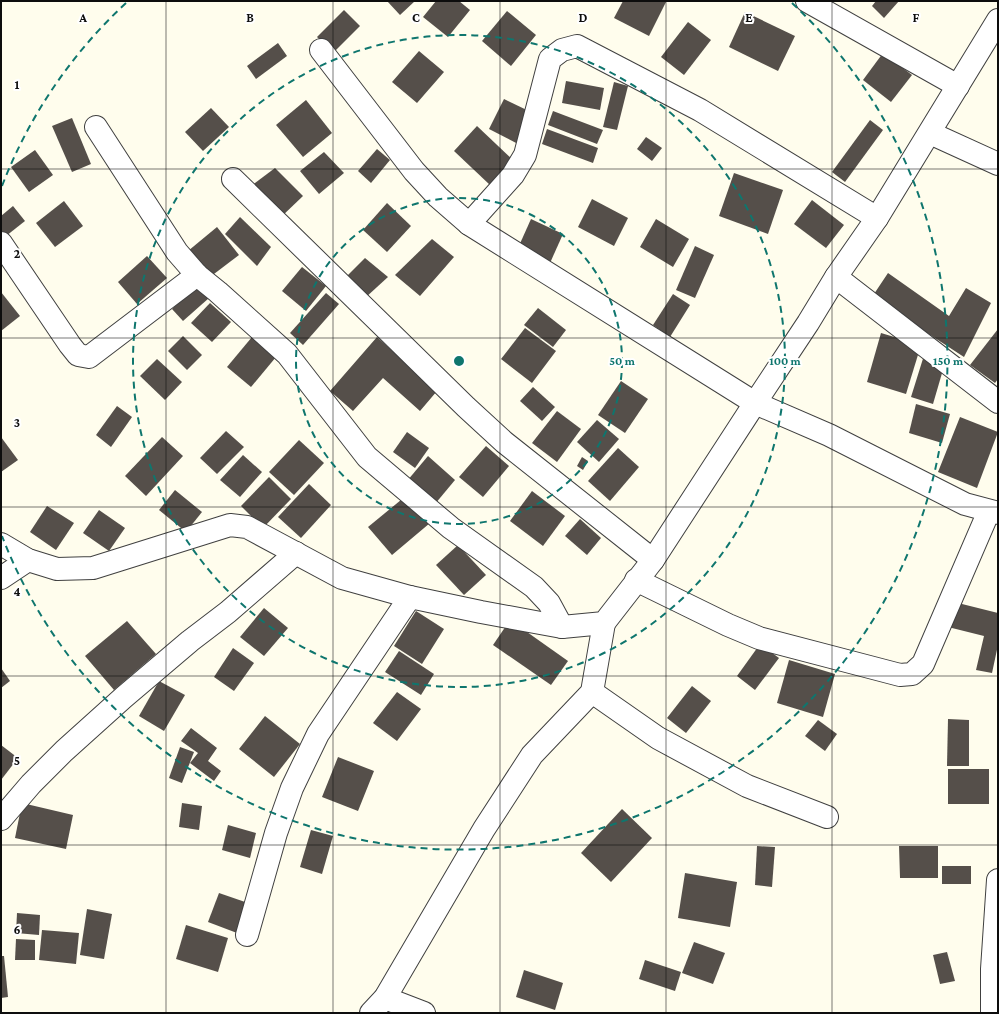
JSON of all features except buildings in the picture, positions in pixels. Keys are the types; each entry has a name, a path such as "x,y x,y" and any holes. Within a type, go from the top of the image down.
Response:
{"street":[{"path":"807,1 958,86"},
{"path":"424,1013 378,1005 484,829 532,755 592,692 604,623 653,560 808,323 836,277 877,218 930,134 998,20"},
{"path":"469,224 512,175 525,155 550,59 562,50 577,46 700,110 877,218"},
{"path":"321,50 414,171 438,197 469,224 755,402 829,435 965,504 993,512 923,664 912,674 900,675 759,638 728,626 636,580"},
{"path":"96,127 177,252 197,276 218,292 287,354 367,457 451,528 534,587 549,603 562,627"},
{"path":"930,134 998,164"},
{"path":"234,178 498,437 653,560"},
{"path":"1,243 78,355 90,358 197,276"},
{"path":"836,277 998,402"},
{"path":"1,544 28,560 57,569 93,568 230,525 247,527 342,578 410,597 562,627 604,623"},
{"path":"1,819 31,784 64,751 124,697 190,641 228,612 296,553"},
{"path":"1,578 28,560"},
{"path":"247,935 276,833 295,781 318,734 410,597"},
{"path":"592,692 658,738 747,786 827,817"},
{"path":"992,1013 992,969 998,880"}]}
